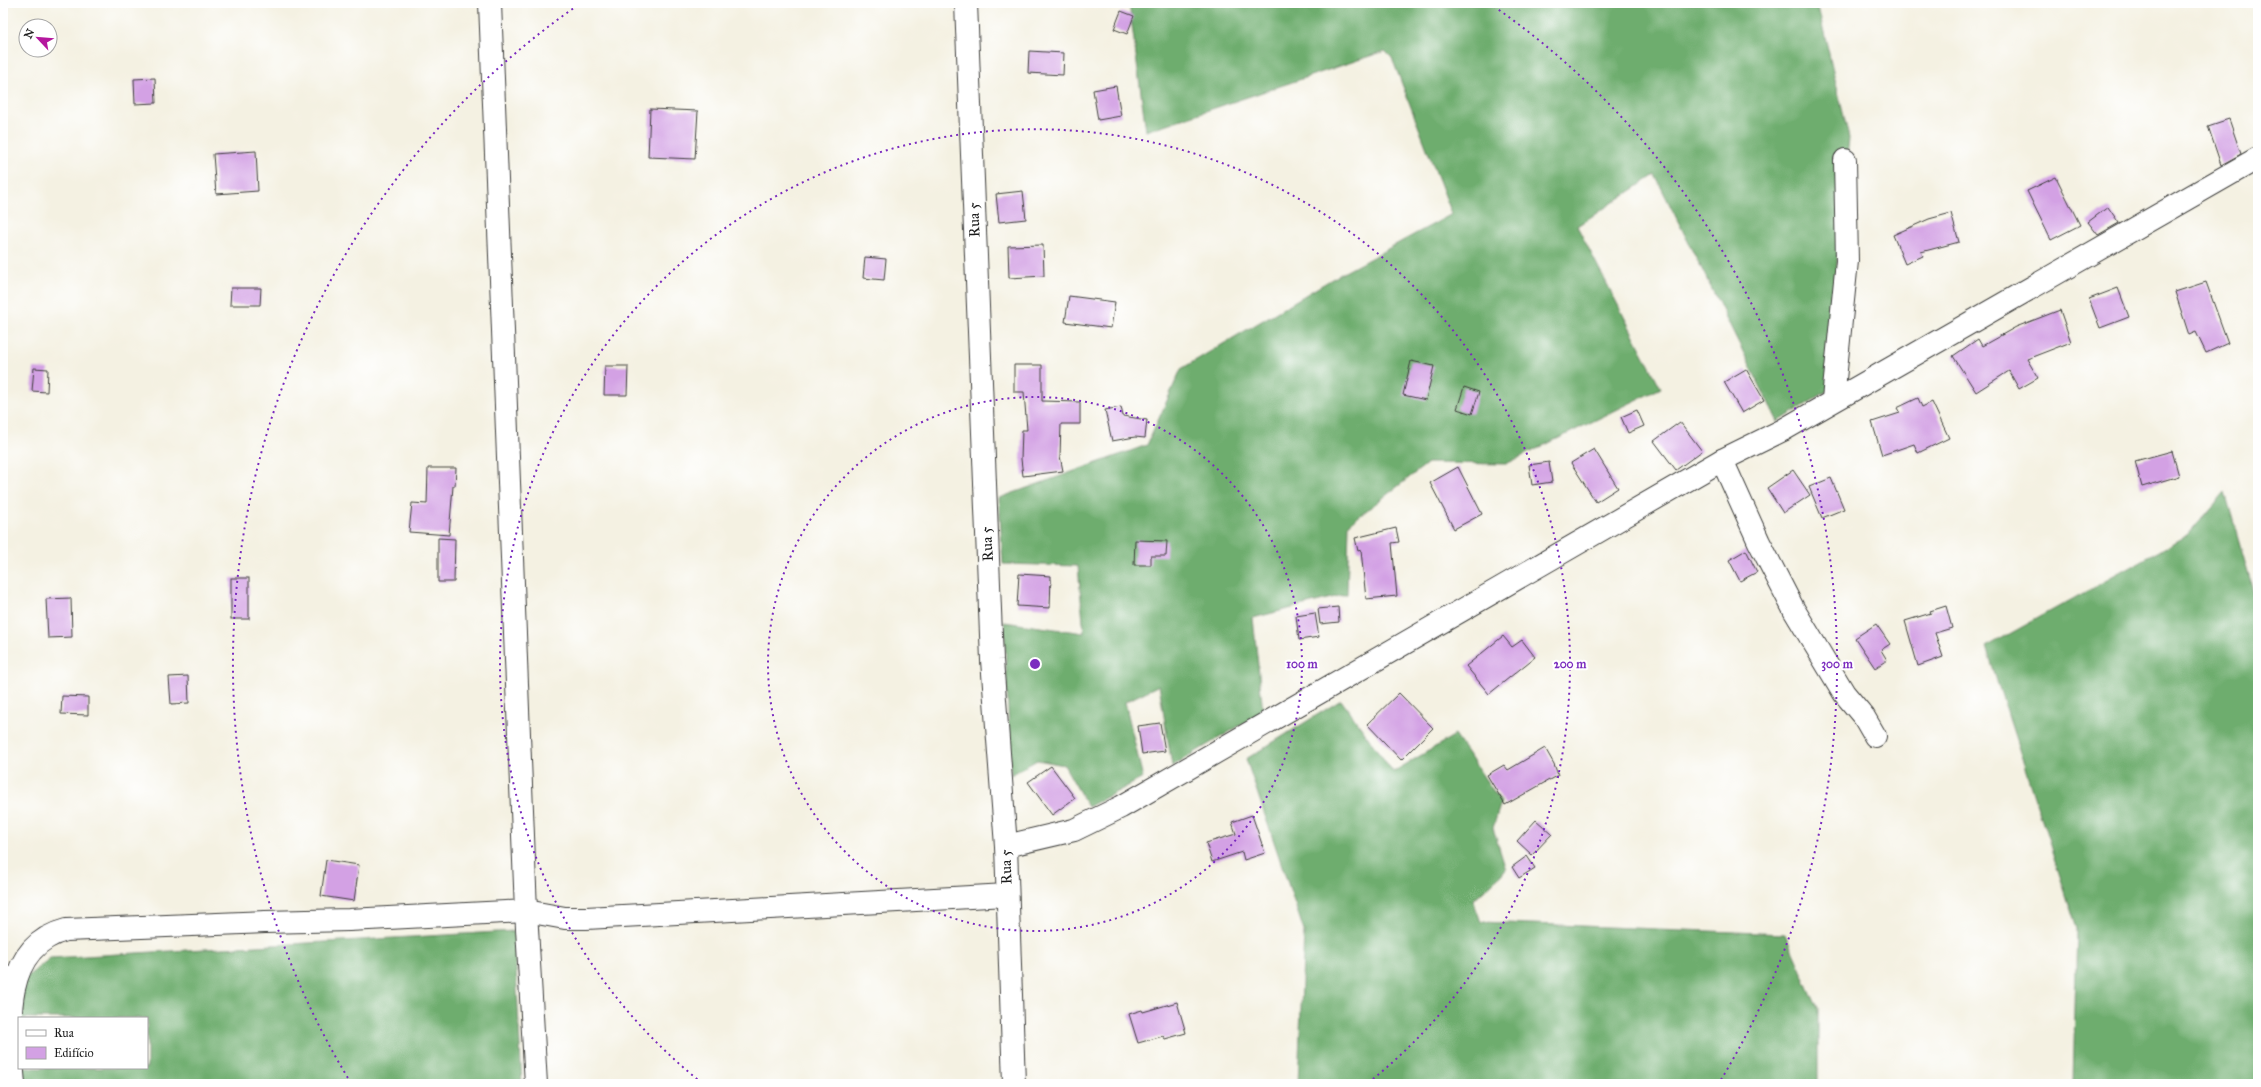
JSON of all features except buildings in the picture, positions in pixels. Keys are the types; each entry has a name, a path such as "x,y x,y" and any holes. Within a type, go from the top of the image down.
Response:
{"street":[{"path":"490,3 526,911 536,1084"},
{"name":"Rua 5","path":"966,3 992,652 1006,846 1014,1084"},
{"path":"1006,846 1074,830 1121,807 1722,460 1783,430 1834,399 2258,158"},
{"path":"1834,399 1847,261 1845,160"},
{"path":"1722,460 1759,542 1794,610 1844,693 1864,717 1875,736"},
{"path":"14,1084 8,1004 10,986 20,958 43,937 54,933 74,930 349,920 526,911 565,918 586,918 1007,895"}],"green space":[{"path":"1129,3 1817,3 1849,138 1838,249 1829,390 1778,422 1655,175 1577,226 1661,388 1506,464 1428,463 1349,524 1347,594 1253,618 1263,712 1172,766 1159,685 1125,702 1143,778 1088,807 1064,765 1037,760 1011,775 1004,622 1084,633 1078,566 1003,564 999,498 1147,445 1181,369 1332,279 1452,214 1392,58 1385,51 1146,131"},
{"path":"2225,492 2258,608 2258,1084 2073,1084 2077,929 1986,647 2188,535"},
{"path":"1341,700 1393,772 1455,735 1501,802 1493,828 1506,870 1473,900 1481,922 1785,934 1818,1009 1818,1084 1298,1084 1304,931 1246,759"},
{"path":"514,931 522,1084 3,1084 3,996 50,958"}]}
